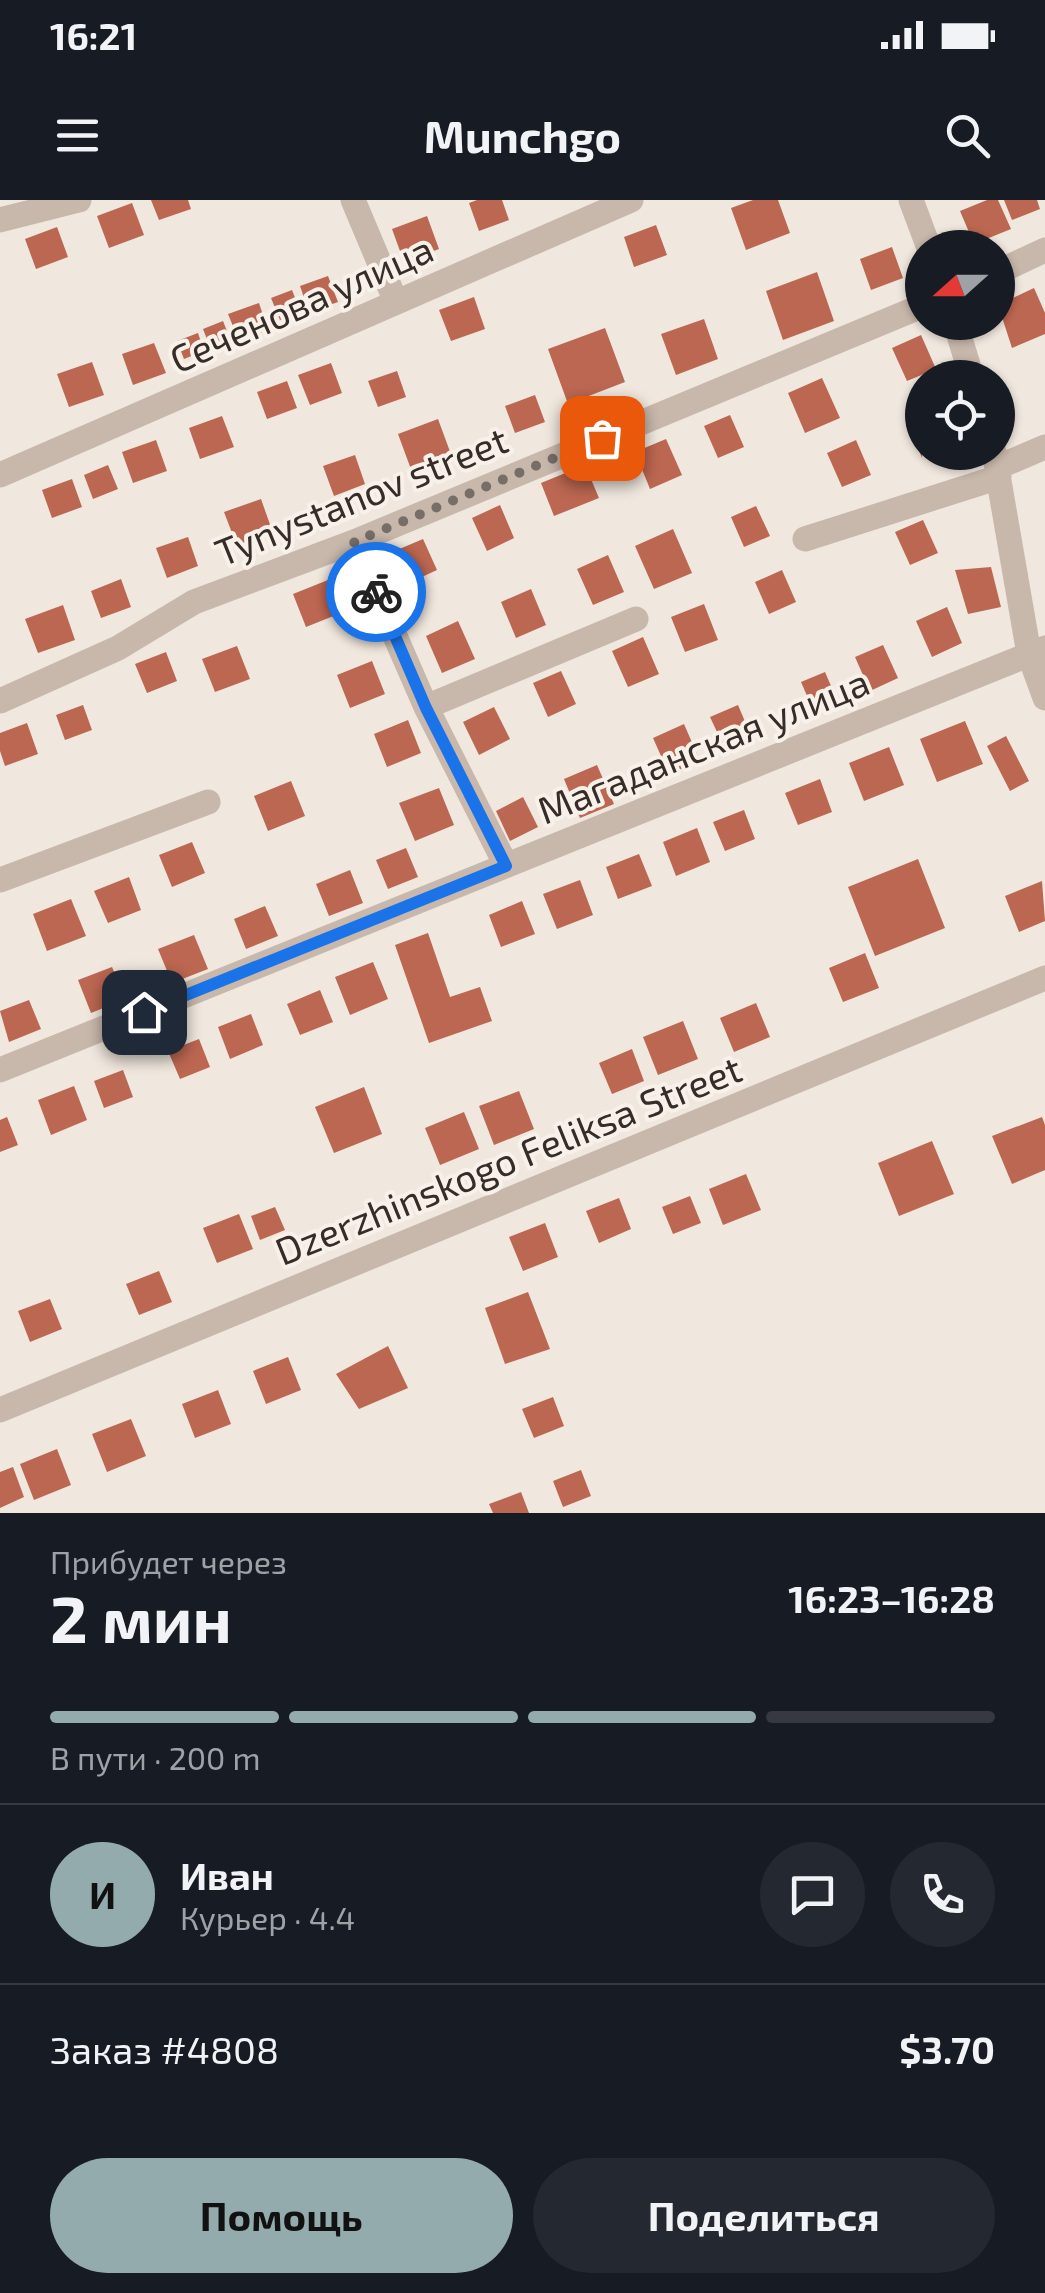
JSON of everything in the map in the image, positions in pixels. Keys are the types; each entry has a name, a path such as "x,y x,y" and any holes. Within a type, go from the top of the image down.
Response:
{"street":[{"path":"0,220 79,200"},
{"path":"353,200 396,302"},
{"name":"Сеченова улица","path":"0,475 631,200"},
{"path":"911,200 922,230"},
{"path":"1015,264 1045,250"},
{"name":"Tynystanov street","path":"0,700 118,648 194,602 354,542 905,313"},
{"path":"1015,459 1045,447"},
{"path":"804,539 986,470"},
{"path":"998,470 1045,698"},
{"path":"354,542 426,708 506,866"},
{"path":"426,708 636,620"},
{"name":"Магаданская улица","path":"0,1070 1037,651"},
{"path":"0,880 208,802"},
{"name":"Dzerzhinskogo Feliksa Street","path":"0,1410 1045,978"}],"building":[{"path":"151,200 188,200 191,209 159,220"},
{"path":"502,200 509,220 479,231 469,203"},
{"path":"753,200 778,200 790,233 746,250 731,208"},
{"path":"987,200 998,200 1011,229 968,230 960,211"},
{"path":"1004,200 1037,200 1040,209 1012,220"},
{"path":"132,203 144,235 109,248 97,216"},
{"path":"427,216 439,249 404,262 392,229"},
{"path":"656,225 667,255 634,267 624,237"},
{"path":"57,227 68,257 36,269 25,239"},
{"path":"892,247 903,278 871,290 860,259"},
{"path":"817,272 834,321 783,340 766,291"},
{"path":"328,276 338,302 309,312 300,286"},
{"path":"1034,288 1045,313 1045,334 1012,348 1009,340 1015,340 1015,297"},
{"path":"292,290 301,313 280,320 271,298"},
{"path":"474,297 485,329 451,341 439,310"},
{"path":"259,303 268,330 239,341 228,314"},
{"path":"704,319 718,359 676,375 661,334"},
{"path":"223,321 232,344 212,352 203,329"},
{"path":"605,328 625,382 568,404 548,349"},
{"path":"198,333 204,351 184,359 177,341"},
{"path":"910,340 923,340 932,360 905,360 905,377 892,348"},
{"path":"154,343 166,373 133,385 122,354"},
{"path":"92,362 104,395 69,407 57,374"},
{"path":"331,363 342,393 310,405 298,375"},
{"path":"397,371 406,397 378,407 368,381"},
{"path":"822,378 840,418 805,433 788,393"},
{"path":"287,381 297,408 267,419 257,392"},
{"path":"535,395 545,422 515,433 505,406"},
{"path":"730,415 744,447 718,458 704,426"},
{"path":"222,416 234,447 200,459 189,428"},
{"path":"438,419 452,457 412,472 398,434"},
{"path":"666,439 682,475 650,489 635,452"},
{"path":"156,440 167,471 133,483 122,452"},
{"path":"856,440 871,475 842,487 827,453"},
{"path":"355,455 365,484 334,496 323,466"},
{"path":"108,465 118,489 93,499 84,475"},
{"path":"585,465 599,498 554,516 541,483"},
{"path":"72,479 82,507 52,518 42,490"},
{"path":"261,499 273,533 237,546 224,512"},
{"path":"500,505 514,538 487,551 472,518"},
{"path":"756,506 770,536 744,547 731,517"},
{"path":"923,520 938,553 910,565 895,532"},
{"path":"673,529 692,573 654,589 635,546"},
{"path":"188,537 198,566 167,578 156,548"},
{"path":"423,539 437,570 411,582 397,550"},
{"path":"608,555 624,592 593,605 577,569"},
{"path":"991,567 1001,607 968,614 955,570"},
{"path":"782,570 796,602 769,614 755,582"},
{"path":"121,579 131,607 101,618 91,591"},
{"path":"328,580 341,613 306,627 293,594"},
{"path":"531,589 546,625 516,638 501,602"},
{"path":"704,604 718,640 685,652 671,617"},
{"path":"63,605 75,640 38,653 25,619"},
{"path":"947,607 962,643 932,657 916,621"},
{"path":"458,621 475,659 442,673 426,636"},
{"path":"643,637 659,674 628,687 612,651"},
{"path":"883,645 898,678 870,691 855,657"},
{"path":"237,646 250,679 215,692 202,659"},
{"path":"166,652 177,681 147,693 135,664"},
{"path":"372,661 385,694 350,708 337,675"},
{"path":"561,671 576,704 548,717 533,683"},
{"path":"825,672 838,702 814,712 801,682"},
{"path":"83,705 92,730 65,740 56,715"},
{"path":"738,705 752,738 725,749 710,717"},
{"path":"494,707 510,739 479,755 463,722"},
{"path":"408,720 421,753 387,767 374,734"},
{"path":"965,721 983,764 937,782 920,739"},
{"path":"27,723 38,754 5,766 0,733"},
{"path":"684,724 700,761 669,774 653,738"},
{"path":"1006,736 1029,781 1010,791 987,746"},
{"path":"889,747 904,785 864,801 849,763"},
{"path":"597,765 614,804 580,818 564,779"},
{"path":"820,779 832,812 798,825 785,793"},
{"path":"291,781 305,816 268,831 254,796"},
{"path":"439,788 454,825 415,841 399,803"},
{"path":"523,797 538,827 510,841 496,811"},
{"path":"744,810 755,839 725,851 713,822"},
{"path":"697,828 710,862 676,876 663,842"},
{"path":"192,842 205,873 172,887 159,855"},
{"path":"406,848 418,877 388,889 376,860"},
{"path":"639,854 652,886 618,899 606,867"},
{"path":"918,859 945,928 875,956 848,887"},
{"path":"350,870 363,903 329,916 316,884"},
{"path":"129,877 141,910 108,923 94,891"},
{"path":"580,880 593,915 557,929 543,894"},
{"path":"1042,881 1045,921 1019,932 1005,896"},
{"path":"71,899 86,936 47,951 33,914"},
{"path":"522,901 535,934 501,947 489,915"},
{"path":"265,906 278,936 246,949 234,919"},
{"path":"428,933 450,997 480,987 492,1021 429,1043 395,945"},
{"path":"194,935 208,969 172,983 158,949"},
{"path":"865,953 879,988 843,1002 829,968"},
{"path":"373,962 388,999 350,1015 335,977"},
{"path":"112,967 126,999 91,1013 78,980"},
{"path":"320,990 333,1022 300,1035 287,1004"},
{"path":"29,1000 41,1029 9,1042 0,1011"},
{"path":"756,1003 770,1037 734,1052 720,1018"},
{"path":"251,1014 263,1045 230,1059 218,1027"},
{"path":"683,1021 698,1059 658,1075 643,1037"},
{"path":"199,1039 210,1067 180,1079 168,1051"},
{"path":"632,1049 644,1081 612,1094 599,1063"},
{"path":"123,1070 133,1097 104,1108 94,1081"},
{"path":"74,1086 87,1120 51,1135 38,1100"},
{"path":"364,1087 382,1134 334,1153 315,1107"},
{"path":"519,1091 534,1129 494,1145 479,1106"},
{"path":"464,1112 479,1149 440,1165 425,1128"},
{"path":"7,1117 18,1145 0,1152 0,1120"},
{"path":"1042,1117 1045,1170 1012,1184 992,1136"},
{"path":"932,1141 954,1194 899,1216 878,1163"},
{"path":"746,1174 761,1210 723,1225 709,1189"},
{"path":"690,1196 701,1223 673,1234 662,1207"},
{"path":"619,1198 631,1229 599,1243 586,1211"},
{"path":"275,1207 285,1230 260,1240 251,1216"},
{"path":"239,1214 253,1249 217,1263 203,1228"},
{"path":"545,1223 558,1257 523,1271 509,1237"},
{"path":"159,1271 172,1302 139,1315 126,1284"},
{"path":"528,1292 550,1349 505,1364 485,1308"},
{"path":"50,1299 62,1329 30,1342 18,1311"},
{"path":"388,1346 408,1388 359,1409 336,1374"},
{"path":"288,1357 301,1390 266,1404 253,1371"},
{"path":"218,1390 231,1424 195,1438 182,1404"},
{"path":"553,1397 564,1426 534,1438 522,1409"},
{"path":"131,1419 146,1456 107,1472 92,1434"},
{"path":"57,1449 71,1485 34,1500 20,1464"},
{"path":"13,1467 24,1497 0,1508 0,1472"},
{"path":"581,1470 591,1496 563,1507 553,1481"},
{"path":"521,1492 529,1513 493,1513 489,1504"}],"way so far":[{"path":"376,592 354,542 602,438"}],"route":[{"path":"144,1012 506,866 426,708 376,592"}]}
